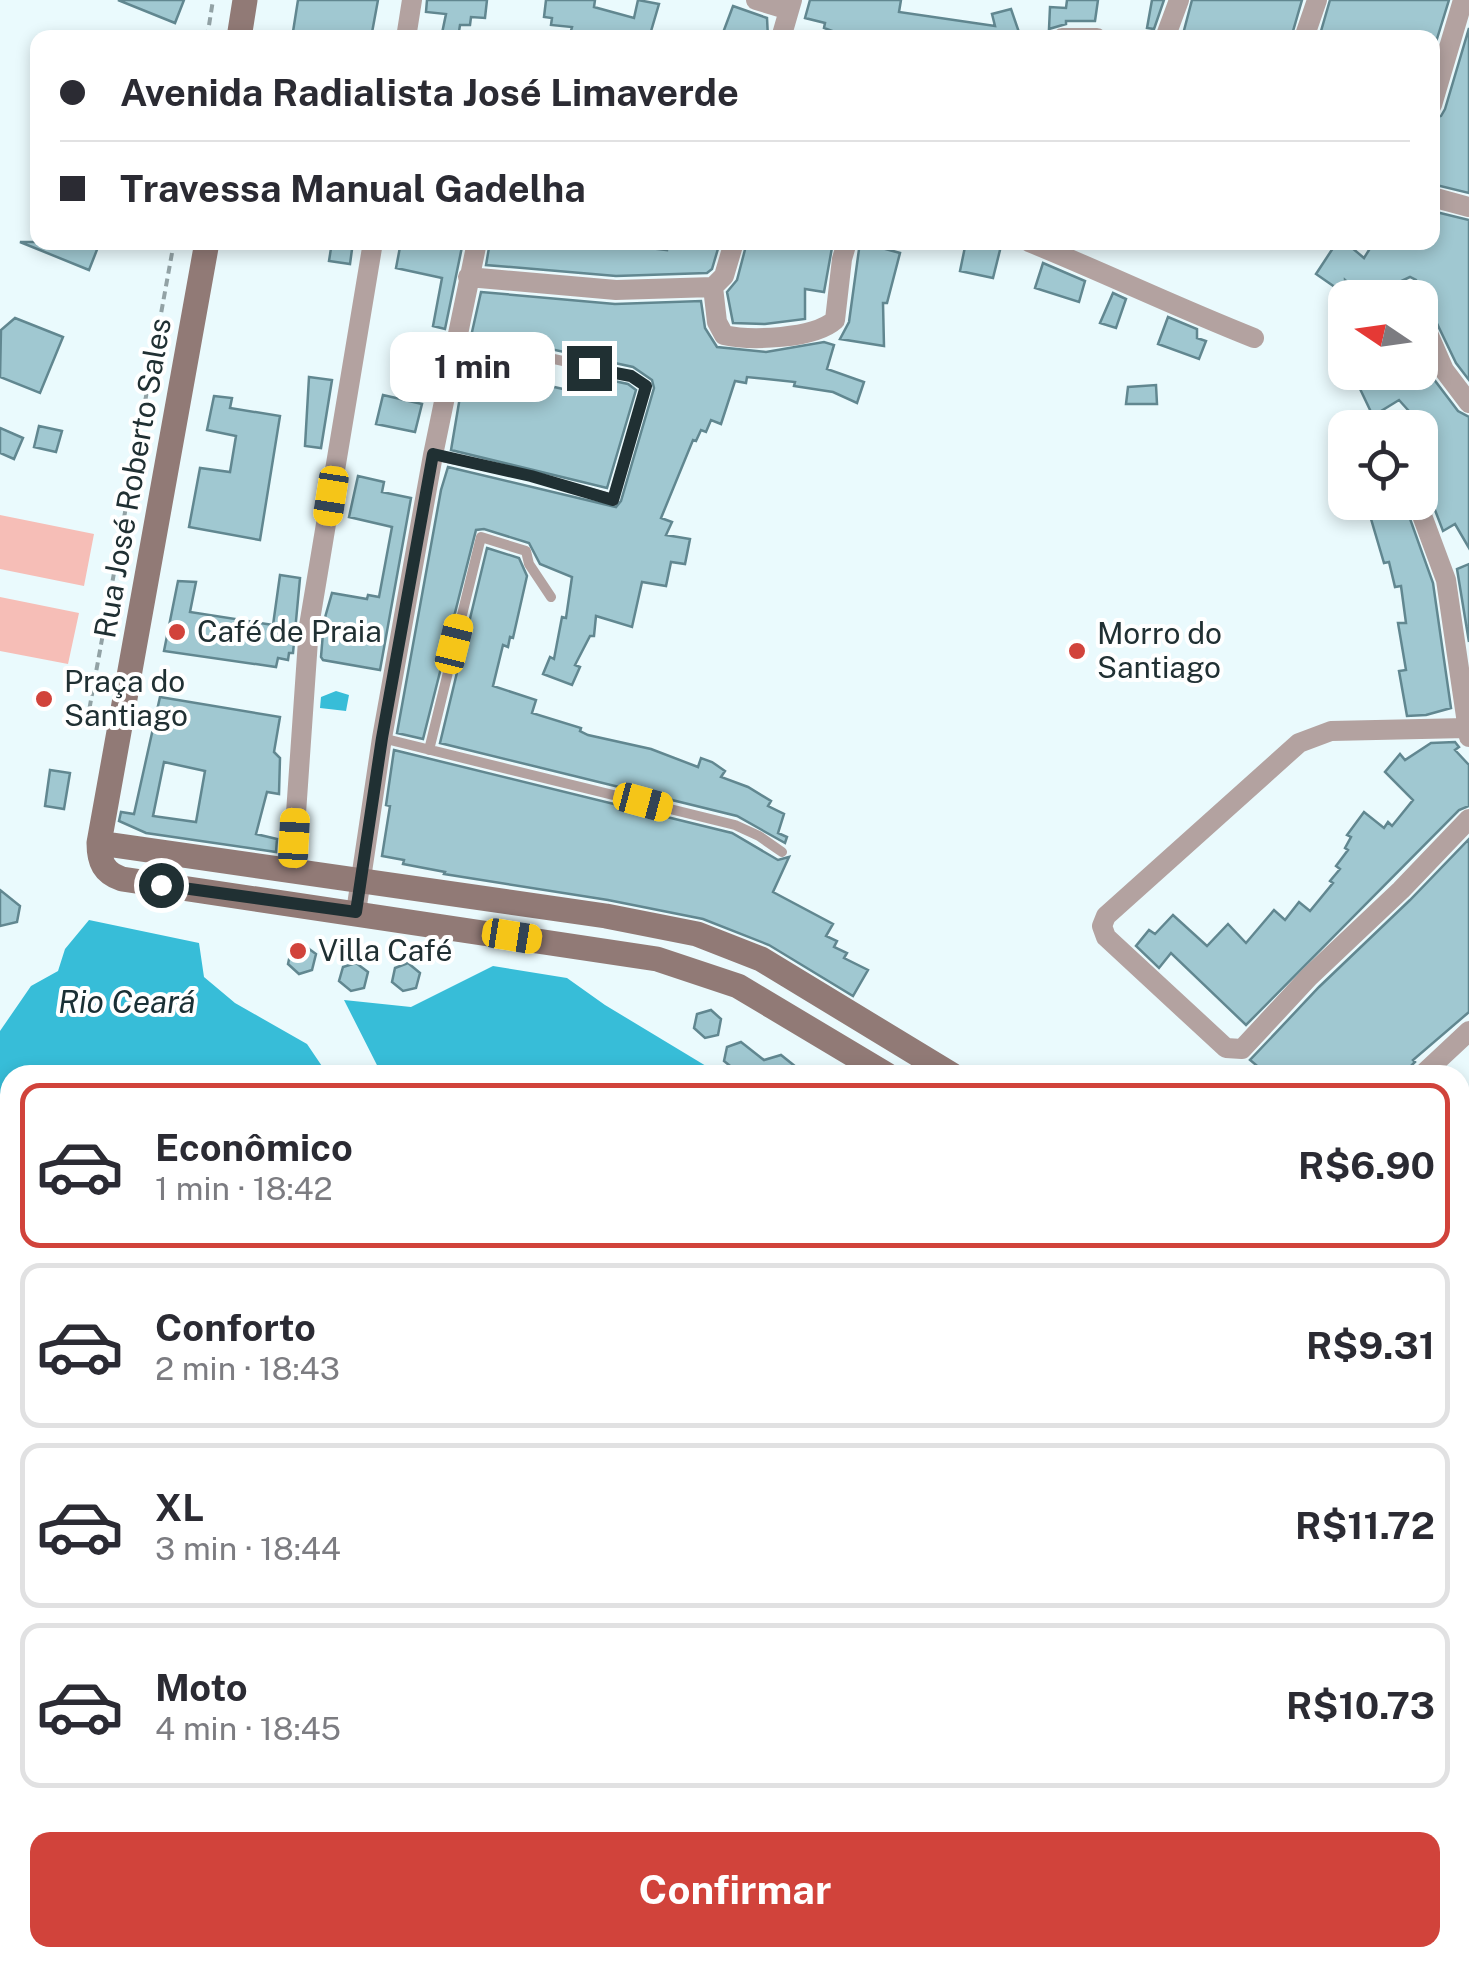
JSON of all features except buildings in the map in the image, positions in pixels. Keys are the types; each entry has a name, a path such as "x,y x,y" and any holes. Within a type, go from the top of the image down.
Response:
{"main road":[{"path":"240,30 245,0"},
{"name":"Rua José Roberto Sales","path":"100,843 206,250"},
{"path":"871,1065 738,986 658,959 122,879 104,868 99,858 100,843 606,916 696,934 761,959 936,1065"}],"street":[{"path":"407,30 412,0"},
{"path":"756,0 786,19"},
{"path":"1168,30 1178,0"},
{"path":"1307,30 1317,0"},
{"path":"1440,80 1465,2"},
{"path":"1440,199 1469,207"},
{"path":"292,871 309,626 372,250"},
{"path":"356,912 382,738 433,454 475,250"},
{"path":"468,278 616,290 714,287 724,276 732,250"},
{"path":"714,287 724,336 744,340 814,332 835,320 845,250"},
{"path":"1049,250 1121,279 1169,305 1254,338"},
{"path":"1438,356 1469,402"},
{"path":"1424,520 1446,580 1468,734 1331,731 1314,735 1284,756 1106,916 1102,926 1106,937 1226,1048 1242,1049 1469,819"},
{"path":"1433,1065 1469,1031"}],"lane":[{"path":"433,454 613,500 646,386 631,376 459,338"},
{"path":"429,750 481,537 526,550 529,564 552,597"},
{"path":"382,738 735,825 782,852"}],"path":[{"path":"208,30 214,0"},
{"path":"120,728 86,722 173,250"}],"shaded area":[{"path":"0,515 94,534 84,586 0,569"},
{"path":"0,597 79,613 68,664 0,651"}],"water":[{"path":"336,691 349,695 346,711 320,708 321,697"},
{"name":"Rio Ceará","path":"89,920 199,943 204,977 235,1003 307,1044 321,1065 0,1065 0,1031 31,986 58,971 65,949"},
{"path":"493,966 567,978 704,1065 377,1065 344,1000 411,1007"}],"place":[{"name":"Café de Praia","path":"177,632"},
{"name":"Morro do Santiago","path":"1077,651"},
{"name":"Praça do Santiago","path":"44,699"},
{"name":"Villa Café","path":"298,951"}],"route":[{"path":"161,885 356,912 382,738 433,454 613,500 646,386 631,376 589,368"}]}
